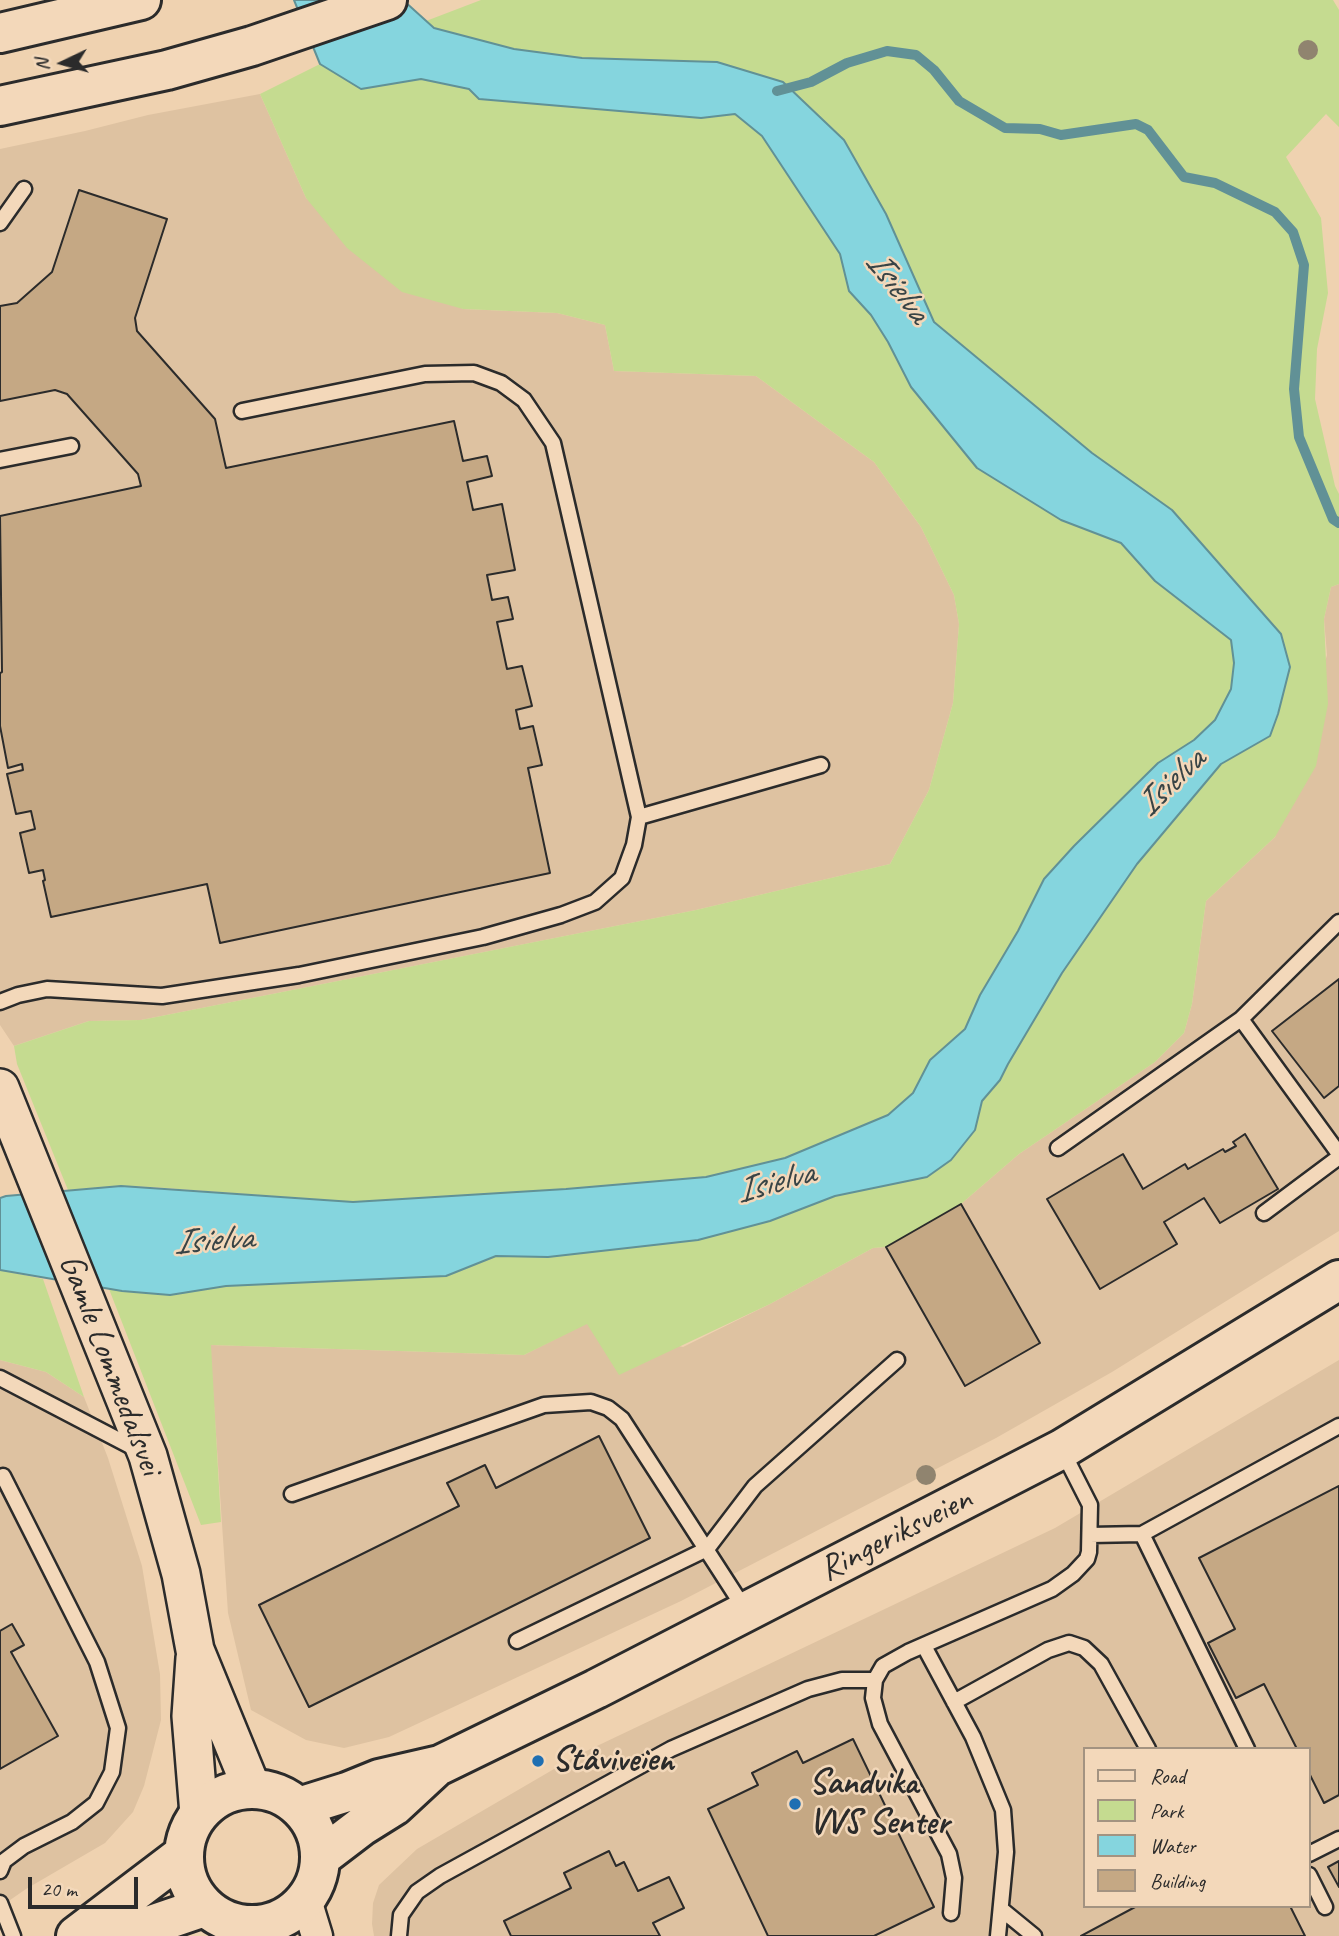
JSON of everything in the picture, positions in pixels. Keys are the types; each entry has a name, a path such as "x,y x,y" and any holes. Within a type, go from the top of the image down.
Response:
{"main road":[{"path":"0,33 141,0"},
{"path":"0,106 167,70 252,46 387,0"},
{"name":"Ringeriksveien","path":"299,1807 379,1779 440,1765 596,1689 1062,1449 1339,1280"},
{"name":"Ringeriksveien","path":"320,1858 394,1805 440,1765"},
{"path":"237,1790 269,1791 285,1797 299,1807 315,1830 320,1858 319,1873 306,1900 291,1914 256,1931 218,1917 204,1907 192,1891 184,1854 186,1839 199,1814 223,1796 237,1790"},
{"path":"76,1936 184,1854"},
{"path":"119,1936 204,1907"}],"street":[{"name":"Gamle Lommedalsvei","path":"2,1091 148,1456 178,1562 195,1650 252,1789"},
{"name":"Gamle Lommedalsvei","path":"195,1650 191,1716 199,1814"},
{"path":"306,1900 317,1936"}],"lane":[{"path":"0,223 24,189"},
{"path":"0,1002 47,989 162,996 299,975 509,930 595,902 622,878 634,845 639,817 553,443 524,400 501,383 474,373 425,374 242,411"},
{"path":"0,460 71,446"},
{"path":"639,817 821,765"},
{"path":"1058,1148 1241,1019 1339,922"},
{"path":"1241,1019 1339,1155 1264,1213"},
{"path":"517,1641 707,1549 755,1486 897,1360"},
{"path":"0,1378 148,1456"},
{"path":"292,1494 544,1405 591,1402 608,1408 622,1419 746,1612"},
{"path":"1090,1535 1142,1534 1339,1426"},
{"path":"951,1913 954,1878 949,1854 880,1724 873,1698 874,1680 883,1666 1052,1589 1073,1574 1087,1559 1090,1505 1062,1449"},
{"path":"0,1871 4,1861 24,1846 72,1822 96,1803 112,1772 118,1728 97,1662 3,1476"},
{"path":"1142,1534 1246,1747"},
{"path":"954,1702 1048,1650 1069,1643 1084,1648 1101,1664 1147,1747"},
{"path":"924,1646 973,1737 1003,1810 1006,1852 998,1936"},
{"path":"399,1936 401,1915 417,1892 440,1876 671,1749 808,1689 842,1681 874,1680"},
{"path":"1311,1853 1339,1839"},
{"path":"1311,1879 1325,1908"},
{"path":"0,1903 13,1936"},
{"path":"1001,1909 1034,1936"}],"shaded area":[{"path":"260,94 306,198 463,309 557,313 605,325 614,371 756,376 874,462 921,527 954,595 959,624 953,703 929,790 890,864 696,910 141,1020 89,1021 14,1046 0,1025 0,149 148,115"},
{"path":"1339,584 1339,1231 1112,1372 996,1438 681,1601 389,1737 344,1748 306,1740 251,1710 228,1613 210,1345 524,1355 587,1323 683,1347 873,1248 886,1247 961,1204 1019,1154 1155,1062 1184,1033 1192,1004 1206,901 1275,837 1327,655 1324,619 1331,587"},
{"path":"0,1360 46,1372 84,1397 108,1458 142,1566 160,1674 161,1720 144,1786 133,1812 105,1843 0,1907"},
{"path":"1339,1360 1339,1936 374,1936 373,1903 379,1885 417,1849 578,1755 1055,1528"}],"green space":[{"path":"481,0 1333,0 1339,10 1339,127 1326,114 1286,157 1321,218 1328,293 1317,349 1315,399 1339,494 1339,584 1331,587 1324,619 1328,704 1316,766 1275,837 1206,901 1192,1004 1184,1033 1155,1062 1019,1154 961,1204 886,1247 873,1248 770,1304 619,1375 587,1324 524,1355 211,1345 221,1522 201,1525 109,1289 170,1295 226,1286 446,1276 496,1256 630,1248 698,1240 770,1221 835,1196 927,1177 975,1130 982,1101 1000,1080 1062,973 1137,864 1221,764 1270,736 1281,634 1172,510 1092,453 934,322 886,214 844,140 810,107 783,82 717,62 582,58 546,54 514,49 434,28 426,21"},
{"path":"320,64 361,89 421,79 469,89 479,99 701,118 735,114 762,136 840,254 849,291 871,315 911,387 977,468 1061,520 1121,543 1155,581 1231,640 1234,663 1231,689 1215,720 1194,740 1158,763 1044,879 1018,931 980,995 965,1029 930,1060 913,1093 888,1115 785,1158 706,1177 353,1202 152,1187 121,1186 68,1190 17,1064 14,1046 89,1021 141,1020 696,910 890,864 929,790 953,703 959,624 954,595 921,527 874,462 756,376 614,371 605,325 557,313 463,309 402,292 347,248 306,198 260,94"},
{"path":"0,1270 43,1279 84,1397 46,1372 0,1360"}],"water":[{"name":"Isielva","path":"294,0 403,0 434,28 514,49 582,58 717,62 783,82 844,140 886,214 934,322 1092,453 1172,510 1281,634 1290,667 1270,736 1221,764 1137,864 1062,973 1000,1080 982,1101 975,1130 951,1160 927,1177 835,1196 770,1221 698,1240 548,1257 496,1256 446,1276 226,1286 170,1295 122,1291 0,1270 0,1198 6,1196 121,1186 353,1202 706,1177 785,1158 888,1115 913,1093 930,1060 965,1029 980,995 1018,931 1044,879 1158,763 1194,740 1215,720 1231,689 1234,663 1231,640 1155,581 1121,543 1061,520 977,468 911,387 871,315 849,291 840,254 762,136 735,114 701,118 479,99 469,89 421,79 361,89 320,64"}],"building":[{"path":"79,190 167,219 135,318 137,331 215,419 226,468 454,421 463,461 487,456 492,476 467,482 473,510 502,504 515,570 487,575 492,600 508,597 513,619 497,622 507,669 522,666 532,706 516,710 520,729 533,726 542,765 528,768 550,873 220,943 207,884 51,917 43,870 29,873 20,833 35,829 31,811 16,814 7,774 23,770 22,764 8,768 0,726 0,516 141,486 138,474 67,394 55,390 0,401 0,306 17,303 52,272"},
{"path":"1339,979 1339,1086 1324,1098 1272,1031"},
{"path":"1245,1134 1278,1189 1220,1223 1204,1198 1164,1222 1177,1244 1100,1289 1047,1199 1123,1154 1143,1189 1185,1164 1188,1169 1223,1149 1225,1152 1236,1146 1233,1142"},
{"path":"961,1204 1040,1343 965,1386 886,1247"},
{"path":"599,1436 650,1538 309,1707 259,1605 459,1506 447,1483 485,1465 496,1488"},
{"path":"1339,1486 1339,1795 1324,1803 1311,1777 1311,1747 1296,1747 1264,1684 1236,1698 1208,1643 1235,1629 1199,1558"},
{"path":"12,1624 24,1645 11,1652 58,1736 0,1769 0,1631"},
{"path":"853,1739 934,1907 874,1936 768,1936 708,1809 758,1785 752,1773 797,1751 803,1763"},
{"path":"609,1851 616,1866 624,1862 638,1891 669,1877 684,1908 653,1923 660,1936 511,1936 504,1921 571,1888 564,1873"},
{"path":"1339,1861 1339,1887 1328,1867"},
{"path":"1133,1908 1291,1908 1305,1936 1081,1936"}],"waterway":[{"path":"777,91 811,82 847,63 887,51 916,55 934,70 959,101 1005,128 1040,129 1061,135 1136,124 1148,130 1184,177 1215,183 1275,212 1293,232 1304,265 1294,389 1299,437 1333,519 1339,523"}],"place":[{"name":"Ståviveien","path":"538,1761"},
{"name":"Sandvika VVS Senter","path":"795,1804"}]}
